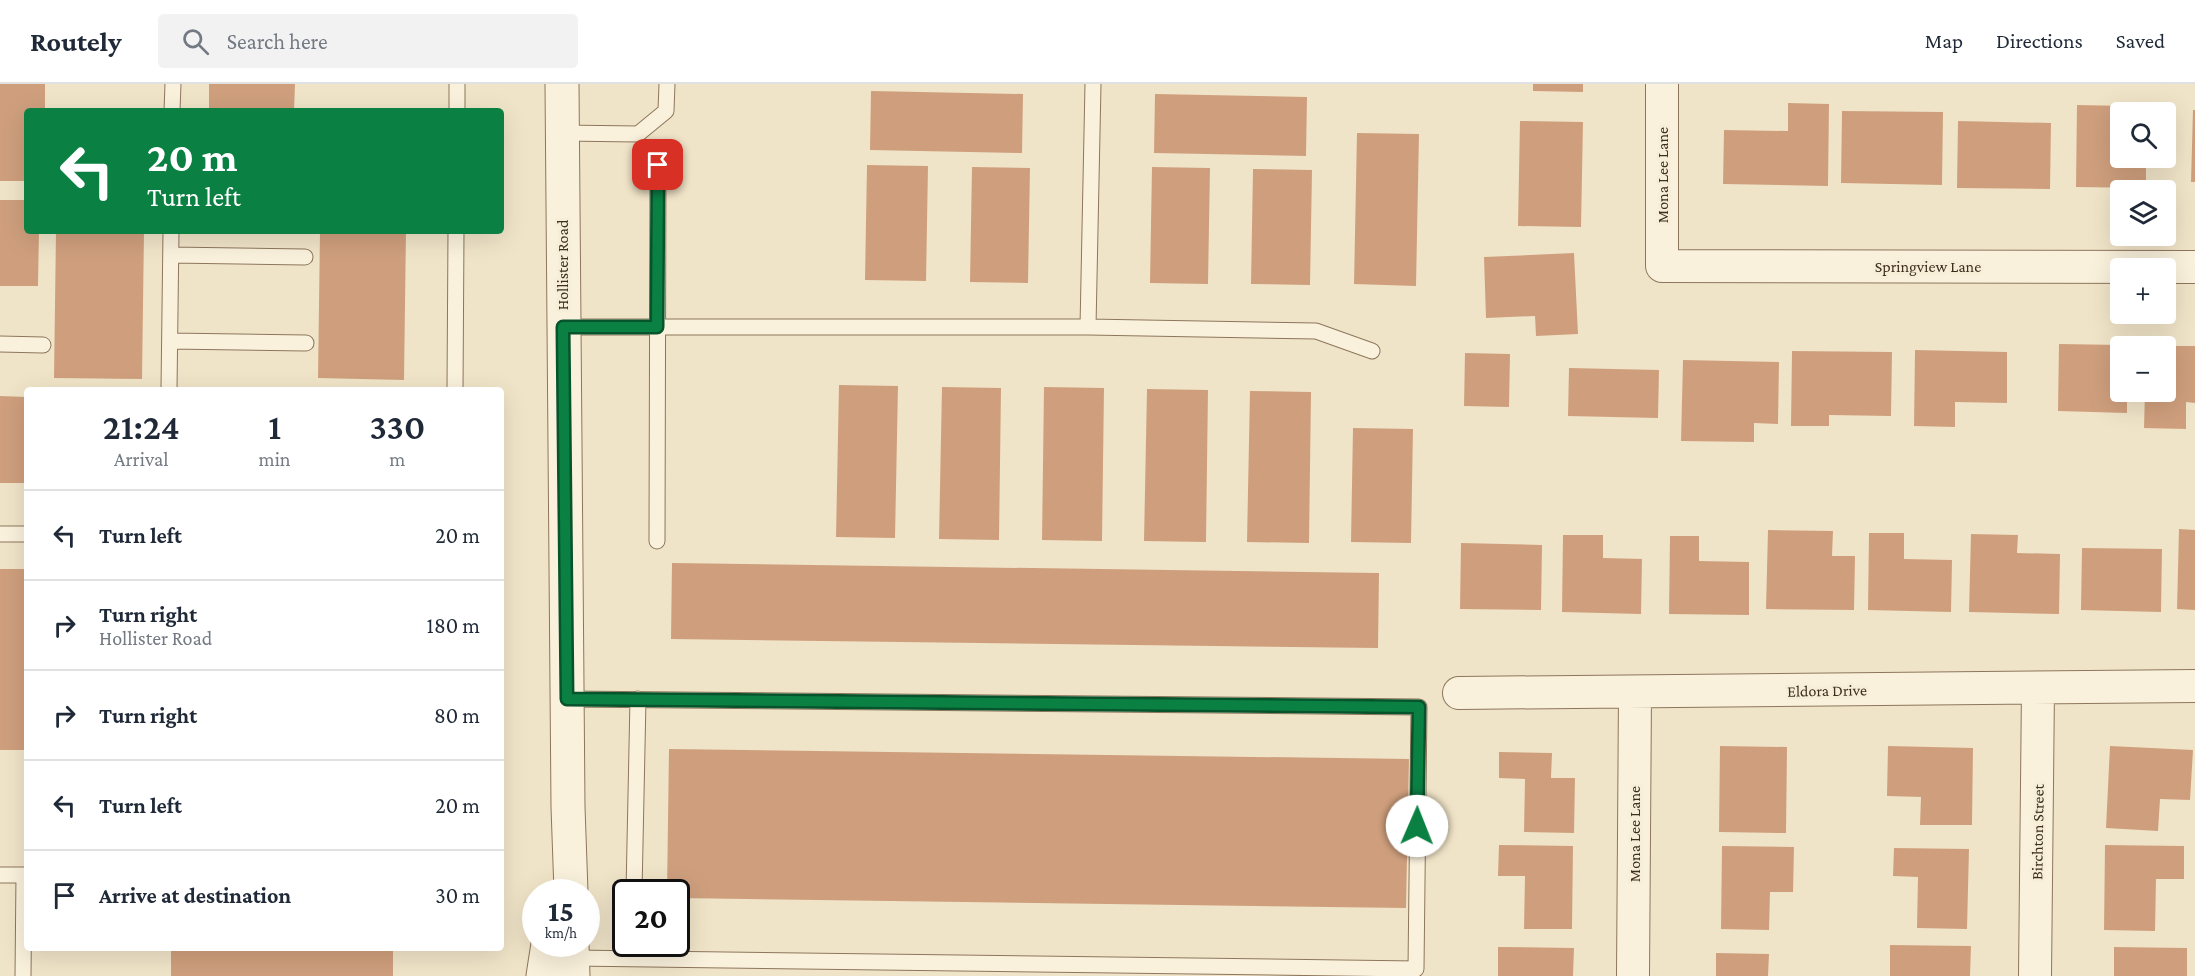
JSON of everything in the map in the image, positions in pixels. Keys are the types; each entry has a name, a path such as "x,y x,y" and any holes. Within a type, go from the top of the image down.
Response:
{"street":[{"name":"Hollister Road","path":"562,84 571,879"},
{"name":"Mona Lee Lane","path":"1662,84 1662,266"},
{"name":"Springview Lane","path":"1662,266 2195,267"},
{"name":"Eldora Drive","path":"1459,693 2195,686"},
{"name":"Birchton Street","path":"2035,976 2038,688"},
{"name":"Mona Lee Lane","path":"1633,976 1635,693"},
{"name":"Hollister Road","path":"557,879 568,807"},
{"path":"543,976 565,957"}],"lane":[{"path":"172,108 173,84"},
{"path":"457,84 457,108"},
{"path":"562,133 638,134 666,111 667,84"},
{"path":"1088,327 1093,84"},
{"path":"657,542 658,165"},
{"path":"169,387 171,234"},
{"path":"455,387 456,234"},
{"path":"171,255 305,257"},
{"path":"563,327 1088,327 1316,331 1372,351"},
{"path":"170,341 306,343"},
{"path":"0,344 43,345"},
{"path":"0,534 24,534"},
{"path":"567,699 1419,707 1416,969 690,952"},
{"path":"634,879 638,699"},
{"path":"0,875 24,875"},
{"path":"23,976 24,942"}],"building":[{"path":"0,84 45,84 45,108 24,108 24,181 0,181"},
{"path":"209,84 295,84 294,108 209,108"},
{"path":"1533,84 1583,84 1583,92 1533,91"},
{"path":"871,91 1023,94 1022,153 870,150"},
{"path":"1155,94 1307,97 1306,156 1154,153"},
{"path":"1788,103 1829,104 1828,186 1723,184 1724,130 1788,131"},
{"path":"2077,105 2110,106 2110,168 2146,168 2146,180 2110,180 2110,187 2076,187"},
{"path":"2193,110 2195,110 2195,182 2191,182"},
{"path":"1842,111 1943,112 1942,185 1841,183"},
{"path":"1520,121 1583,122 1581,227 1518,226"},
{"path":"1958,121 2051,123 2050,189 1957,188"},
{"path":"1357,133 1419,134 1416,286 1354,284"},
{"path":"867,165 928,166 926,281 865,280"},
{"path":"972,167 1030,168 1028,283 970,282"},
{"path":"1152,167 1210,168 1208,284 1150,283"},
{"path":"1253,169 1312,170 1310,285 1251,284"},
{"path":"0,200 24,200 24,234 39,234 38,286 0,286"},
{"path":"56,234 144,234 142,379 54,378"},
{"path":"320,234 406,234 404,380 318,378"},
{"path":"1574,253 1578,334 1536,336 1535,316 1486,318 1484,257"},
{"path":"2059,344 2110,345 2110,402 2127,402 2127,413 2058,411"},
{"path":"2176,346 2195,346 2195,403 2186,402 2186,429 2144,428 2145,402 2176,402"},
{"path":"1915,350 2007,352 2007,403 1955,402 1955,427 1914,426"},
{"path":"1792,351 1892,352 1891,416 1829,415 1829,426 1791,426"},
{"path":"1465,353 1510,354 1509,407 1464,406"},
{"path":"1683,360 1779,362 1778,424 1754,423 1754,442 1681,441"},
{"path":"1569,368 1659,370 1658,418 1568,416"},
{"path":"839,385 898,386 895,538 836,537"},
{"path":"942,387 1001,388 999,540 939,539"},
{"path":"1044,387 1104,388 1102,541 1042,540"},
{"path":"1147,389 1208,390 1206,542 1144,541"},
{"path":"1250,391 1311,392 1309,543 1247,542"},
{"path":"0,396 24,397 24,483 0,483"},
{"path":"1353,428 1413,429 1411,543 1351,542"},
{"path":"2179,529 2195,530 2195,610 2177,609"},
{"path":"1768,530 1833,531 1832,556 1855,556 1854,610 1766,609"},
{"path":"1869,533 1904,533 1904,559 1952,560 1951,612 1868,610"},
{"path":"1971,534 2018,535 2017,553 2060,554 2059,614 1969,612"},
{"path":"1563,535 1603,535 1603,558 1642,559 1641,614 1562,612"},
{"path":"1670,536 1699,536 1699,561 1749,562 1749,615 1669,614"},
{"path":"1461,543 1542,545 1541,610 1460,609"},
{"path":"2082,548 2162,549 2161,612 2081,610"},
{"path":"672,563 1379,573 1378,648 671,639"},
{"path":"0,569 24,569 24,750 0,750"},
{"path":"1720,746 1787,747 1786,833 1719,832"},
{"path":"1888,746 1973,748 1972,825 1920,825 1921,797 1887,796"},
{"path":"2110,746 2193,750 2190,800 2160,799 2158,831 2106,828"},
{"path":"669,749 1409,759 1406,908 690,898 690,879 667,879"},
{"path":"1499,752 1552,753 1551,778 1575,778 1574,833 1524,832 1525,779 1499,778"},
{"path":"1499,845 1573,846 1572,929 1524,929 1525,876 1498,876"},
{"path":"2105,845 2184,846 2184,879 2156,879 2155,931 2104,930"},
{"path":"1722,846 1794,847 1793,892 1770,892 1769,930 1721,929"},
{"path":"1894,848 1969,849 1967,929 1917,928 1918,877 1893,876"},
{"path":"1890,945 1971,946 1970,976 1890,976"},
{"path":"1498,947 1574,948 1573,976 1498,976"},
{"path":"2114,947 2187,948 2187,976 2114,976"},
{"path":"171,951 393,951 393,976 171,976"},
{"path":"1716,953 1769,954 1768,976 1716,976"}],"route":[{"path":"658,165 657,327 563,327 567,699 1419,707 1417,826"}]}
